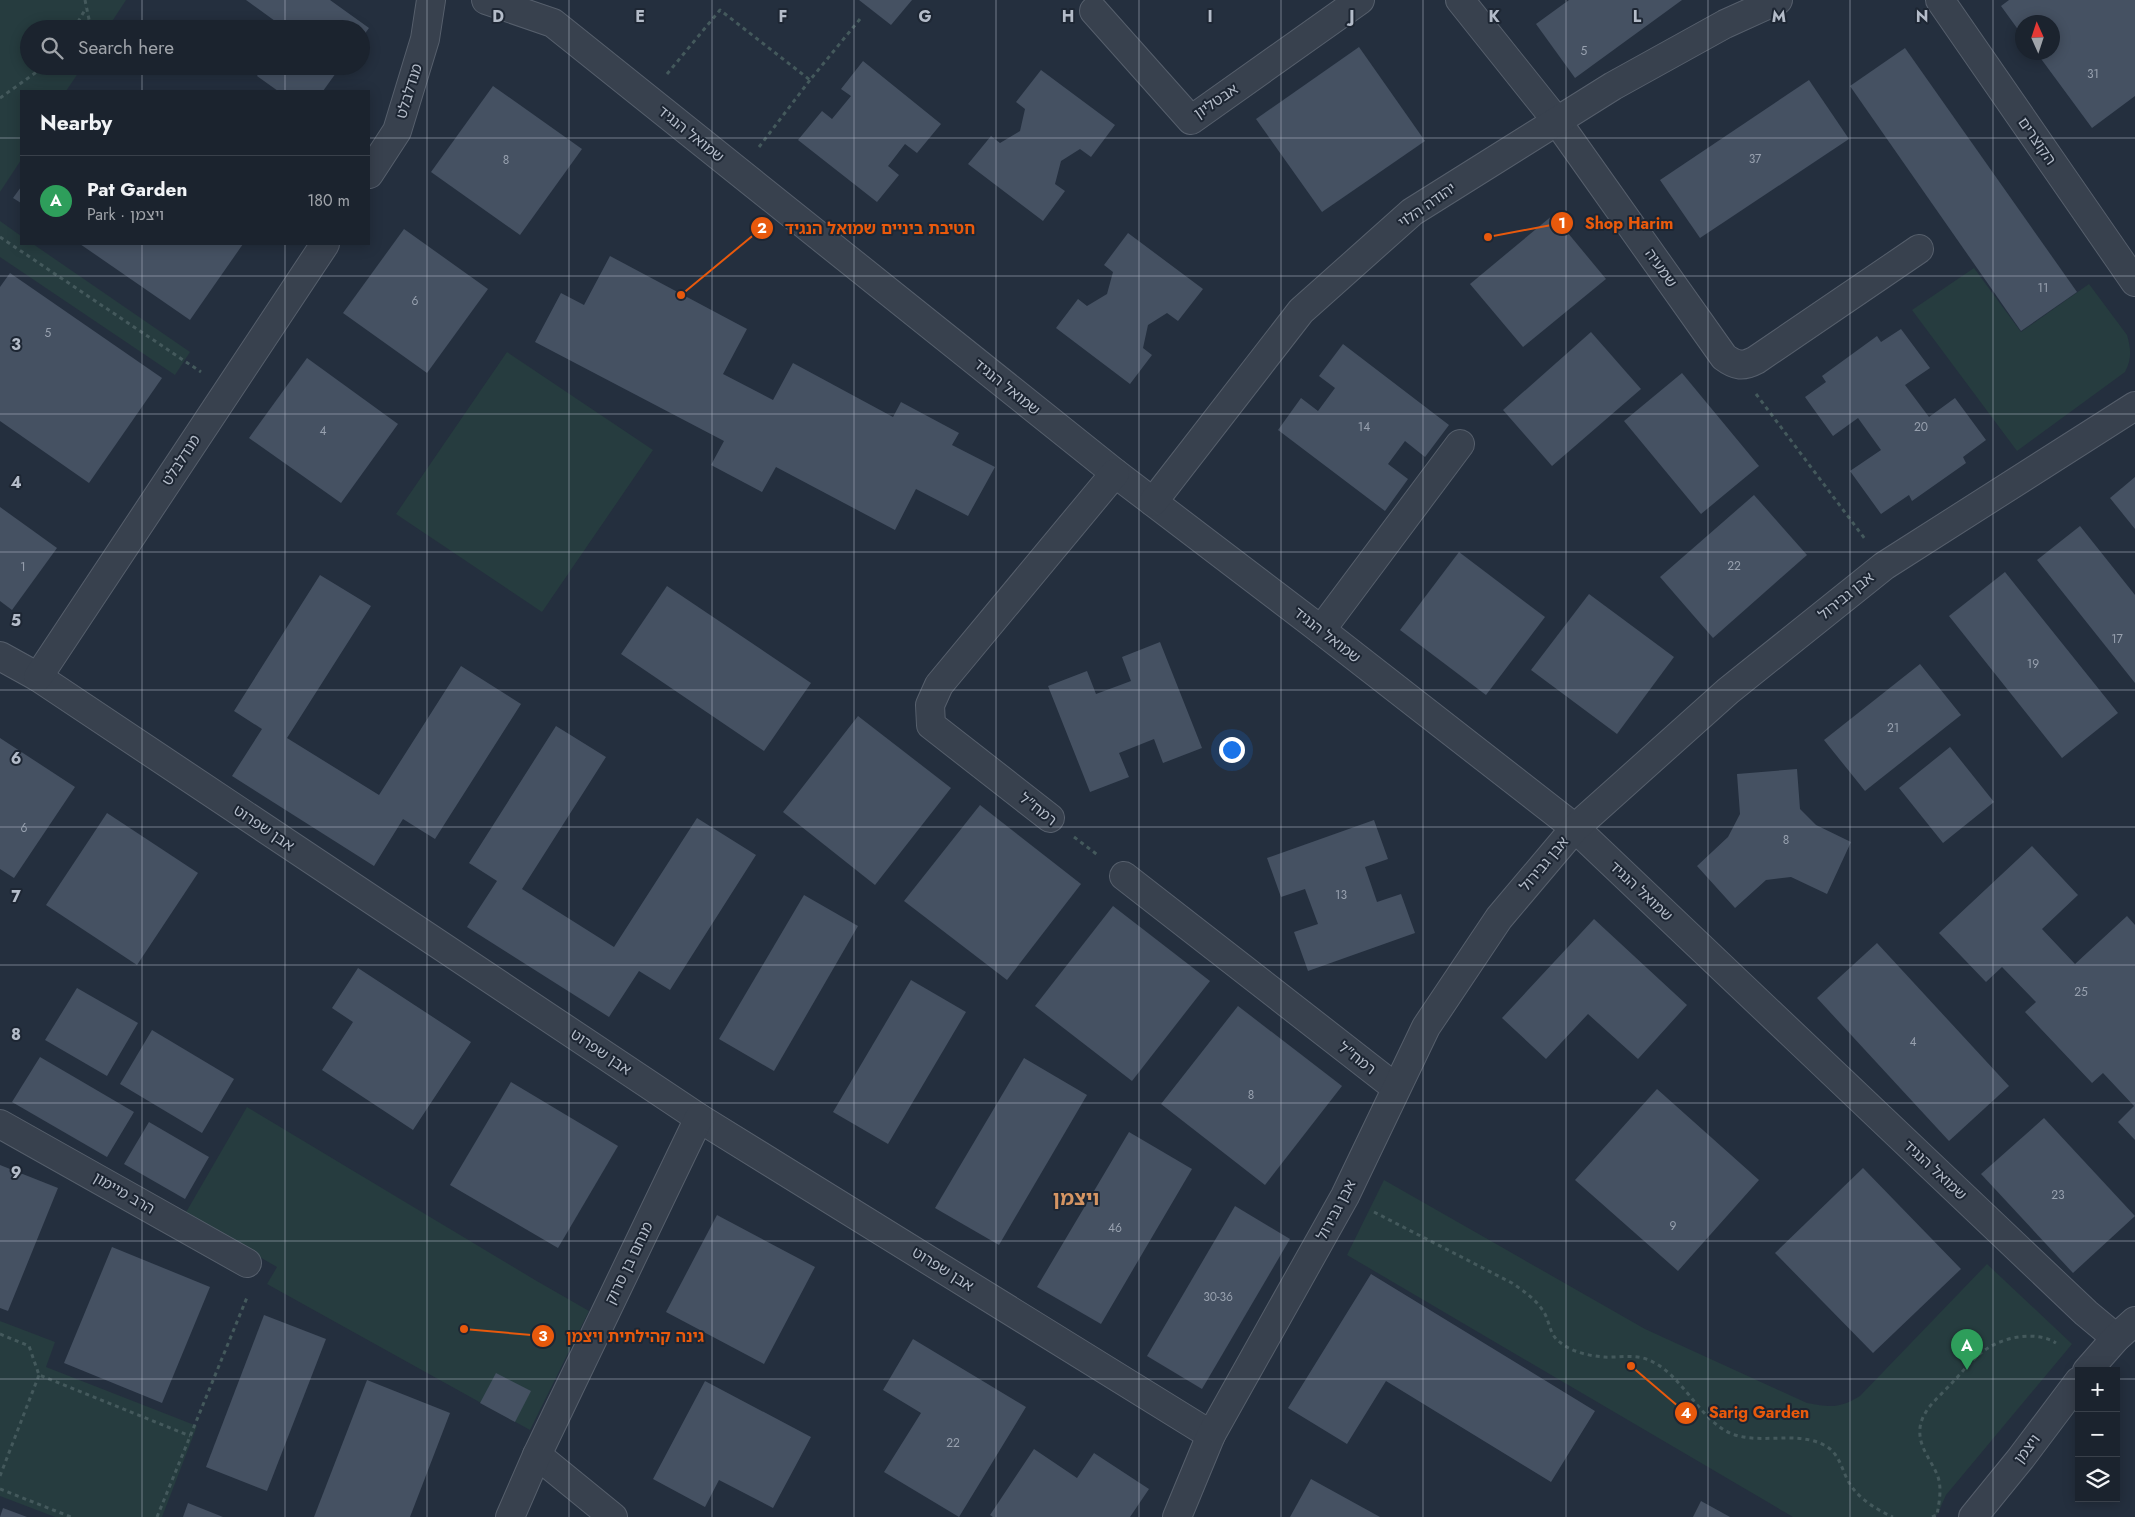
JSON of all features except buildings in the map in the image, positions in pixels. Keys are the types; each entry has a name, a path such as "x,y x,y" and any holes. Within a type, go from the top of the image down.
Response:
{"street":[{"name":"מנדלבלט","path":"370,172 397,131 425,39 431,0"},
{"name":"שמואל הנגיד","path":"486,0 552,23 1115,473 1321,630 1575,828 2079,1306 2125,1330"},
{"name":"אבטליון","path":"1094,11 1191,120 1360,0"},
{"path":"1460,0 1556,120"},
{"name":"יהודה הלוי","path":"1153,502 1301,311 1412,212 1613,86 1725,24 1778,0"},
{"name":"הקוצרים","path":"1940,0 2135,282"},
{"name":"שמעיה","path":"1556,120 1724,357 1735,365"},
{"name":"מנדלבלט","path":"38,677 324,245"},
{"path":"1735,365 1746,365 1756,360 1919,249"},
{"name":"אבן גבירול","path":"1177,1517 1211,1435 1344,1196 1426,1027 1498,918 1575,828 1728,692 1884,566 2135,406"},
{"path":"1321,630 1460,444"},
{"name":"רמח\"ל","path":"1050,818 931,725 930,705 939,685 1115,473"},
{"name":"אבן שפרוט","path":"0,656 38,677 699,1118 1211,1435"},
{"name":"רמח\"ל","path":"1124,876 1396,1088"},
{"name":"מנחם בן סרוק","path":"510,1517 537,1455 699,1118"},
{"name":"הרב מיימון","path":"0,1124 248,1264"},
{"path":"2091,1367 2125,1330"},
{"name":"ויצמן","path":"1974,1517 2075,1385"},
{"path":"537,1455 612,1517"}],"path":[{"path":"86,0 89,20"},
{"path":"79,20 86,8"},
{"path":"647,99 720,10 810,80"},
{"path":"740,173 810,80 860,19"},
{"path":"0,98 32,75"},
{"path":"0,237 227,390"},
{"path":"1735,365 1884,566"},
{"name":"רמח\"ל","path":"1050,818 1124,876"},
{"path":"1344,1196 1512,1283 1533,1298 1545,1314 1549,1329 1560,1343 1581,1353 1604,1357 1632,1356 1652,1361 1668,1372 1724,1430 1743,1437 1812,1440 1826,1446 1837,1456 1848,1480 1868,1504 1893,1517"},
{"path":"157,1517 258,1269 248,1264"},
{"path":"0,1335 29,1346 39,1375 0,1476"},
{"path":"1932,1517 1937,1515 1940,1490 1938,1478 1921,1442 1920,1430 1923,1416 1940,1395 1987,1349 2009,1339 2027,1336 2040,1336 2056,1343"},
{"path":"39,1375 190,1436"},
{"path":"0,1489 71,1517"}],"green space":[{"path":"0,0 126,0 113,20 20,20 20,75 77,75 67,90 20,90 20,162 0,192"},
{"path":"0,221 20,235 20,245 34,245 190,352 175,375 0,257"},
{"path":"1974,268 2021,332 2089,284 2127,335 2130,358 2125,372 2017,451 1912,310"},
{"path":"507,352 653,450 542,612 396,514"},
{"path":"247,1107 589,1311 530,1430 267,1284 277,1267 185,1214"},
{"path":"1384,1180 1645,1329 1807,1403 1834,1406 1846,1403 1860,1396 1987,1264 2072,1344 1946,1495 1937,1515 1932,1517 1793,1517 1347,1255"},
{"path":"0,1321 55,1342 46,1367 197,1426 162,1517 55,1517 0,1496"}],"place":[{"name":"Shop Harim","path":"1488,237"},
{"name":"חטיבת ביניים שמואל הנגיד","path":"681,295"},
{"name":"גינה קהילתית ויצמן","path":"464,1329"},
{"name":"Sarig Garden","path":"1631,1366"},
{"name":"Pat Garden","path":"1967,1370"}],"district":[{"name":"ויצמן","path":"1076,1198"}]}
